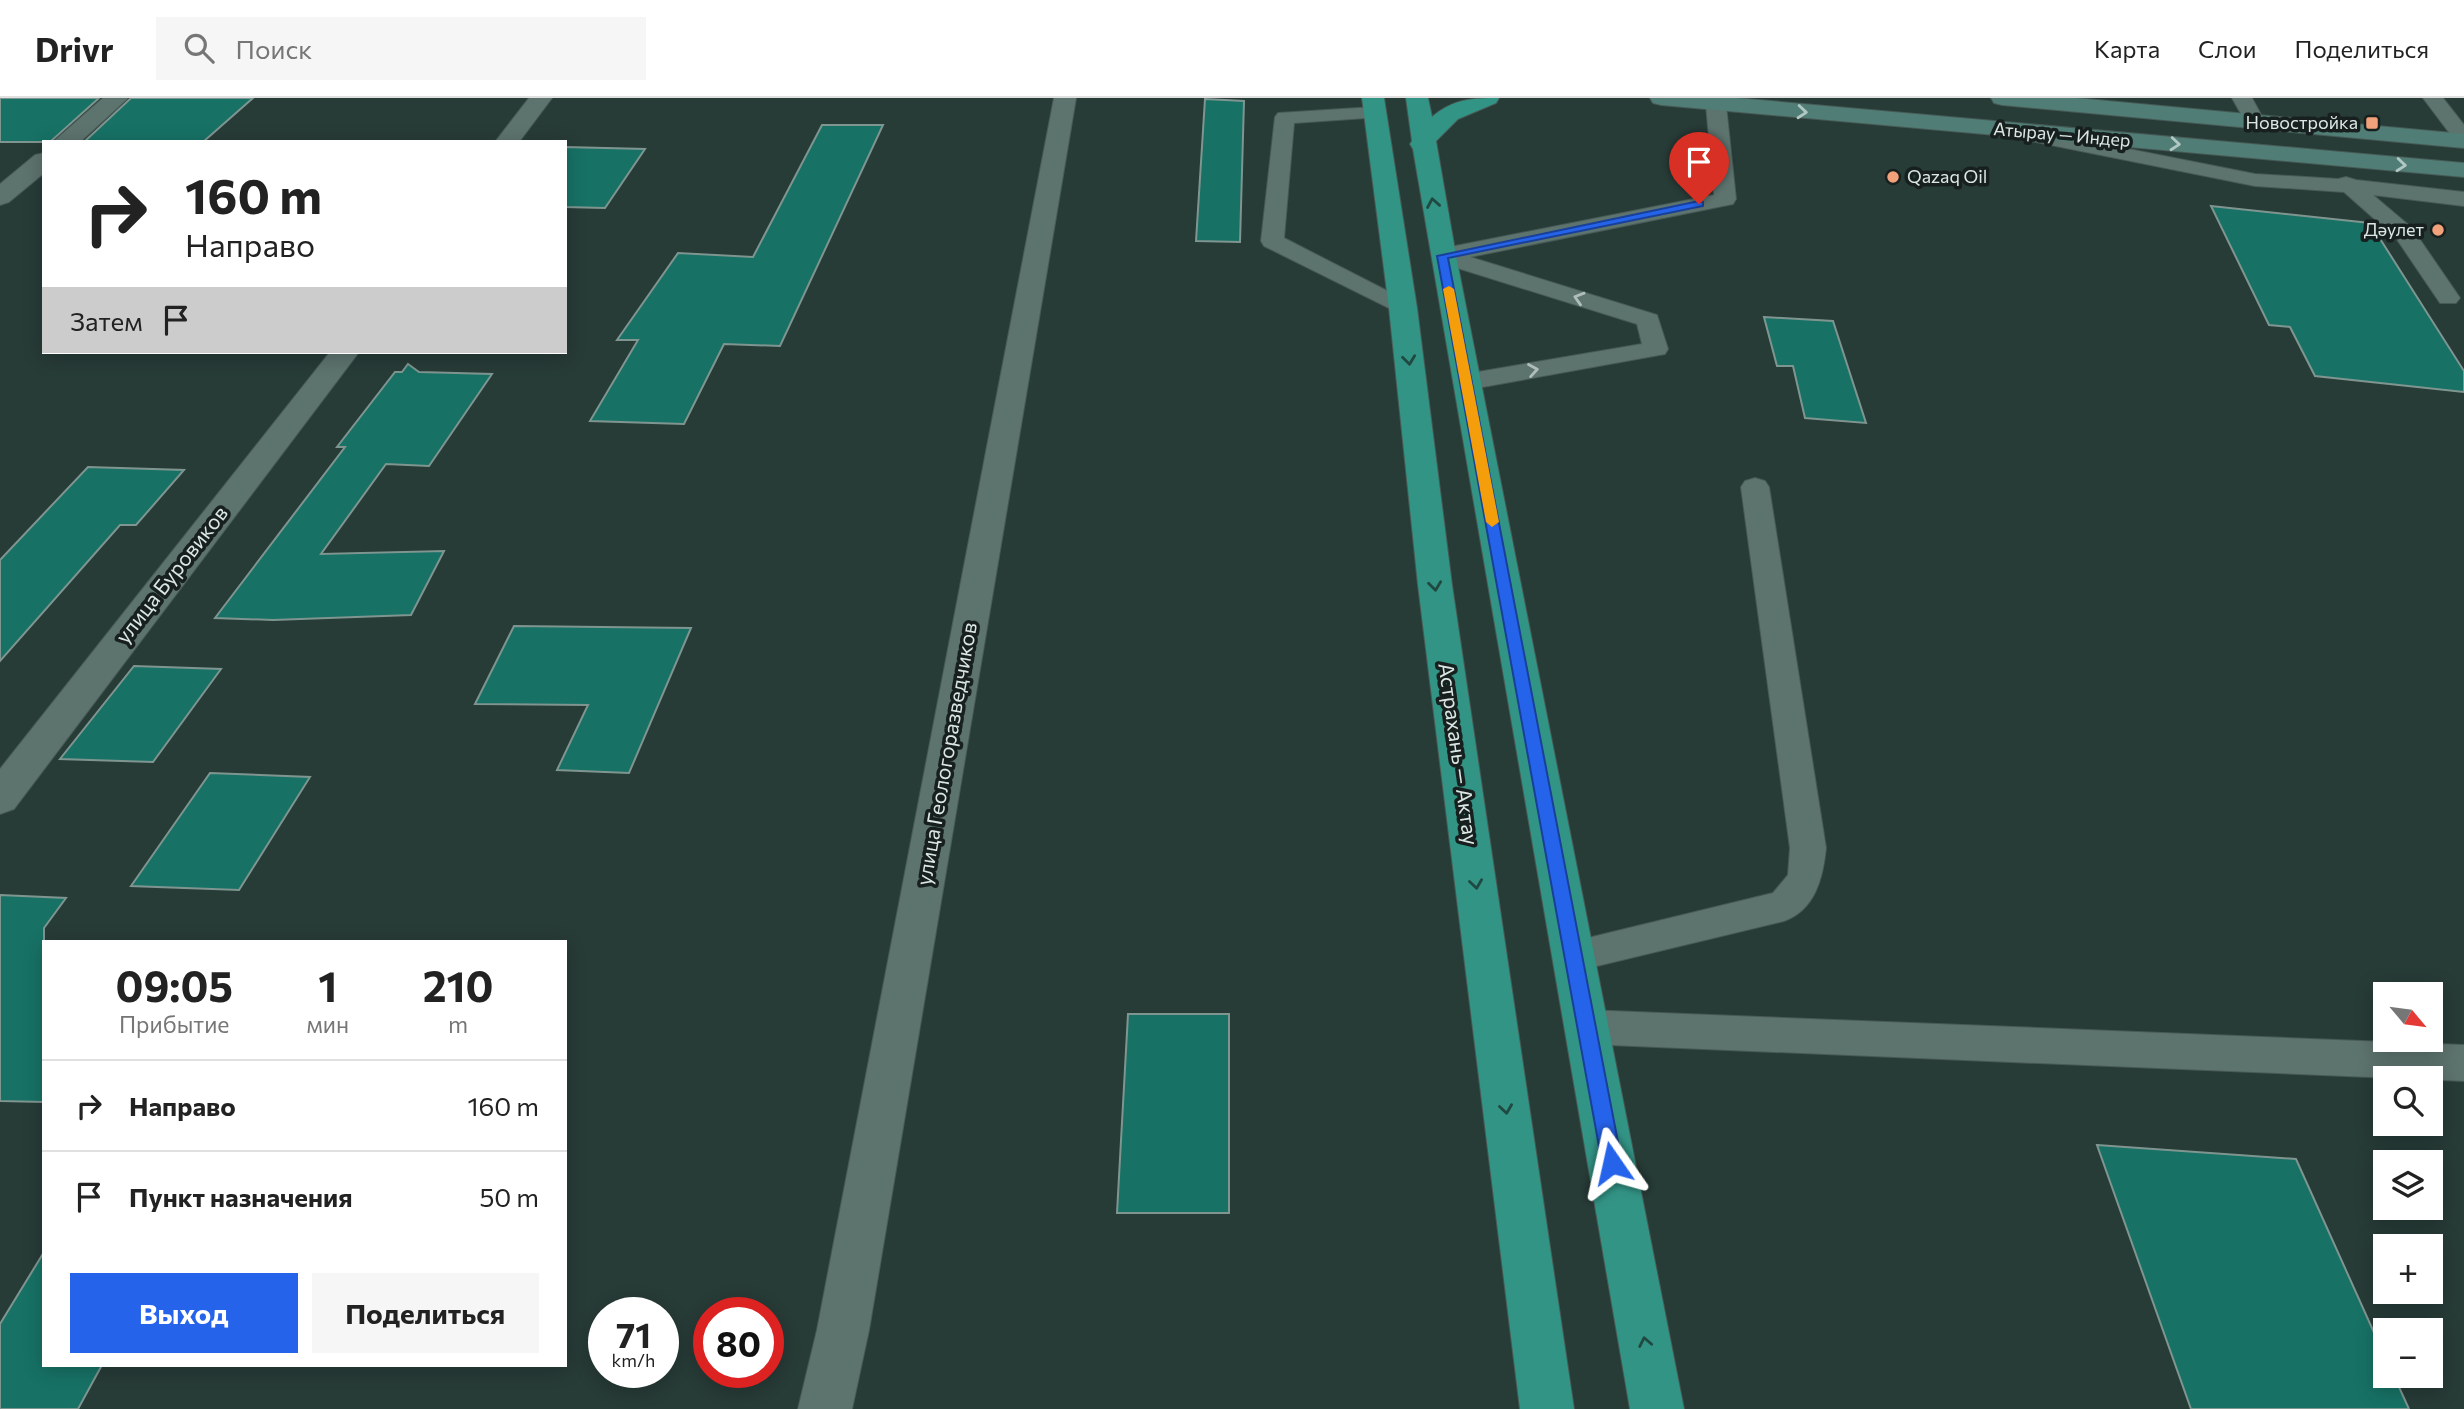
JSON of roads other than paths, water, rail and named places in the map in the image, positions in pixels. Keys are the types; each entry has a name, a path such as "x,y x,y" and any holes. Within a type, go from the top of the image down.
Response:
{"highway":[{"path":"1417,98 1422,144 1657,1409"},
{"path":"1422,144 1438,121 1462,106 1488,98"},
{"name":"Астрахань — Актау","path":"1373,105 1403,308 1437,598 1547,1409"}],"main road":[{"name":"Атырау — Индер","path":"1661,98 2464,170"},
{"name":"Атырау — Индер","path":"2002,98 2256,124 2464,140"}],"street":[{"path":"67,140 117,98"},
{"path":"509,140 541,98"},
{"name":"улица Геологоразведчиков","path":"825,1409 843,1330 1065,98"},
{"path":"0,197 42,162"},
{"name":"улица Буровиков","path":"0,798 343,354"}],"lane":[{"path":"2242,98 2256,124"},
{"path":"2433,98 2464,140"},
{"path":"1373,105 1285,117 1272,241 1403,308"},
{"path":"1443,256 1725,199 1716,105"},
{"path":"2000,130 2255,180 2348,186 2464,199"},
{"path":"2326,158 2348,186 2404,233 2448,298"},
{"path":"1443,256 1648,320 1656,349 1466,382"},
{"path":"1572,956 1784,906 1805,879 1808,848 1755,487"},
{"path":"1586,1027 2464,1063"}],"place":[{"name":"Новостройка","path":"2372,123"},
{"name":"Qazaq Oil","path":"1893,177"},
{"name":"Дәулет","path":"2438,230"}]}
